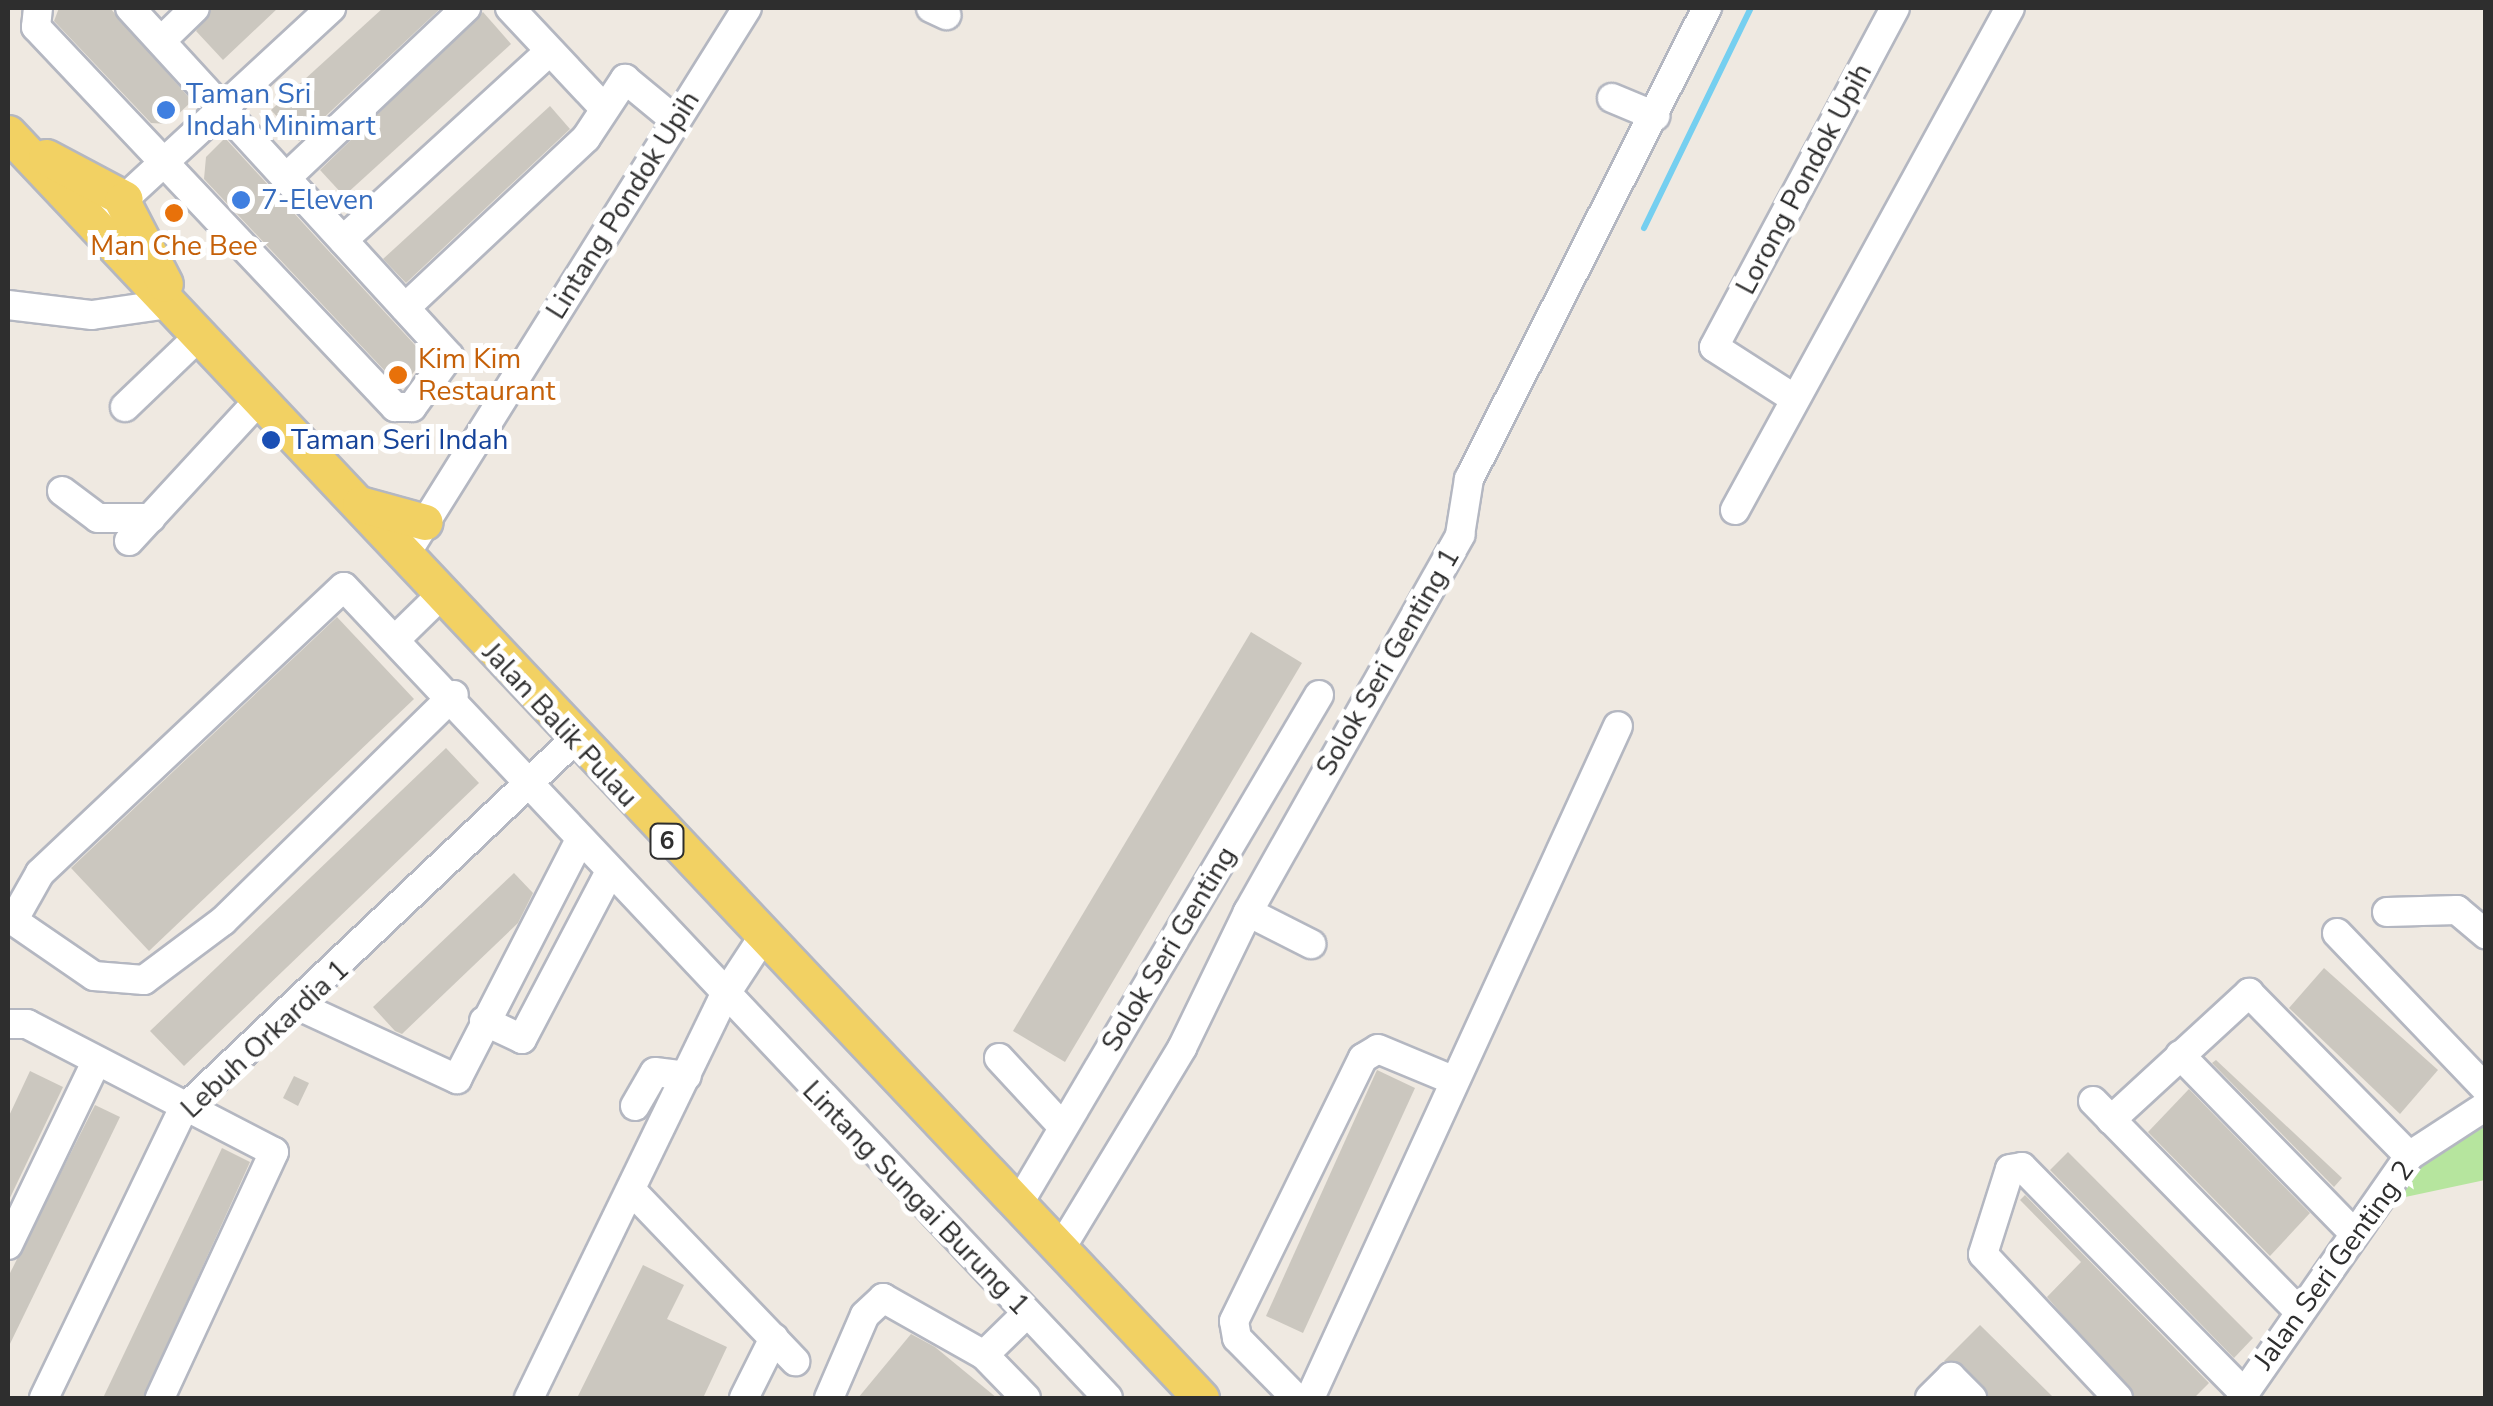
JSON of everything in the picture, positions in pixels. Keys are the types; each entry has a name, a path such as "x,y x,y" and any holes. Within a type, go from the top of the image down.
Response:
{"main road":[{"path":"8,132 123,200 183,322"},
{"name":"Jalan Balik Pulau","path":"8,132 183,322 359,504 573,742 1201,1398"},
{"path":"359,504 425,522"}],"street":[{"path":"38,8 36,27 395,406 412,406 450,356 130,8"},
{"path":"160,41 195,8"},
{"path":"95,228 330,8"},
{"path":"286,178 466,8"},
{"path":"510,8 604,108"},
{"name":"Lintang Pondok Upih","path":"405,555 747,8"},
{"name":"Solok Seri Genting 1","path":"1061,1248 1182,1048 1248,912 1460,535 1470,479 1707,8"},
{"name":"Lorong Pondok Upih","path":"1795,400 1714,351 1895,8"},
{"path":"1735,510 2010,8"},
{"path":"343,240 550,51"},
{"path":"405,308 586,138 625,79 676,120"},
{"path":"1612,98 1655,116"},
{"path":"8,306 183,322"},
{"path":"125,406 183,322"},
{"path":"130,541 258,400"},
{"path":"62,491 98,518 151,518"},
{"name":"Lintang Sungai Burung 1","path":"11,918 40,873 338,589 398,637 454,695 578,844 1108,1398"},
{"path":"398,637 441,594"},
{"name":"Solok Seri Genting","path":"1018,1203 1319,694"},
{"path":"11,918 94,976 144,980 222,921 454,695"},
{"path":"1310,1398 1618,726"},
{"name":"Lebuh Orkardia 1","path":"44,1398 182,1111 301,1007 573,742"},
{"path":"301,1007 457,1080 578,844"},
{"path":"484,1021 522,1039 608,875"},
{"path":"2387,912 2457,910 2486,934"},
{"path":"1248,912 1311,944"},
{"path":"2337,932 2486,1088"},
{"path":"529,1398 723,998 761,940"},
{"path":"2296,1308 2102,1110 2180,1055 2238,996 2254,994 2410,1156"},
{"path":"10,1023 182,1111 274,1152 273,1167 160,1398"},
{"path":"1296,1398 1237,1338 1234,1322 1346,1092 1378,1049 1455,1081"},
{"path":"2180,1055 2353,1232"},
{"path":"1000,1058 1063,1127"},
{"path":"8,1244 96,1064"},
{"path":"635,1106 656,1072 687,1076"},
{"name":"Jalan Seri Genting 2","path":"2242,1396 2296,1308 2410,1156 2486,1106"},
{"path":"2118,1398 1983,1254 1983,1239 2007,1172 2022,1168 2242,1396"},
{"path":"632,1190 795,1361"},
{"path":"829,1398 865,1315 883,1298 984,1355 1026,1398"},
{"path":"984,1355 1027,1313"},
{"path":"744,1398 774,1338"},
{"path":"1930,1398 1952,1377 1972,1398"}],"green space":[{"path":"2485,1121 2485,1180 2396,1199 2436,1149"}],"building":[{"path":"59,8 110,8 192,101 168,124 151,123 54,21"},
{"path":"212,8 278,8 223,60 196,31"},
{"path":"383,8 441,8 299,141 271,110"},
{"path":"483,12 511,44 344,196 320,170"},
{"path":"550,106 570,129 406,283 383,259"},
{"path":"225,138 426,357 401,388 204,179 206,157"},
{"path":"337,617 414,699 149,951 71,868"},
{"path":"1251,632 1302,663 1065,1062 1013,1031"},
{"path":"446,748 479,783 184,1066 150,1031"},
{"path":"514,873 533,893 518,923 402,1034 395,1031 373,1007"},
{"path":"2324,968 2438,1070 2400,1114 2289,1008"},
{"path":"2216,1060 2342,1178 2334,1187 2212,1063"},
{"path":"1377,1070 1415,1088 1303,1333 1266,1316"},
{"path":"30,1071 63,1087 8,1202 8,1118"},
{"path":"294,1076 309,1083 298,1106 283,1098"},
{"path":"2189,1089 2310,1213 2270,1256 2148,1132"},
{"path":"95,1105 120,1117 8,1348 8,1277"},
{"path":"222,1148 250,1162 143,1398 103,1398"},
{"path":"2068,1152 2253,1338 2234,1358 2050,1170"},
{"path":"2025,1195 2209,1383 2194,1398 2135,1398 2047,1297 2081,1262 2020,1200"},
{"path":"643,1265 684,1285 667,1319 727,1347 703,1398 577,1398"},
{"path":"1980,1325 2054,1398 1989,1398 1963,1365 1944,1361"},
{"path":"911,1334 935,1347 997,1398 858,1398"}],"waterway":[{"path":"1644,228 1751,8"}],"place":[{"name":"Taman Sri Indah Minimart","path":"166,110"},
{"name":"7-Eleven","path":"241,200"},
{"name":"Man Che Bee","path":"174,213"},
{"name":"Kim Kim Restaurant","path":"398,375"},
{"name":"Taman Seri Indah","path":"271,440"}]}
